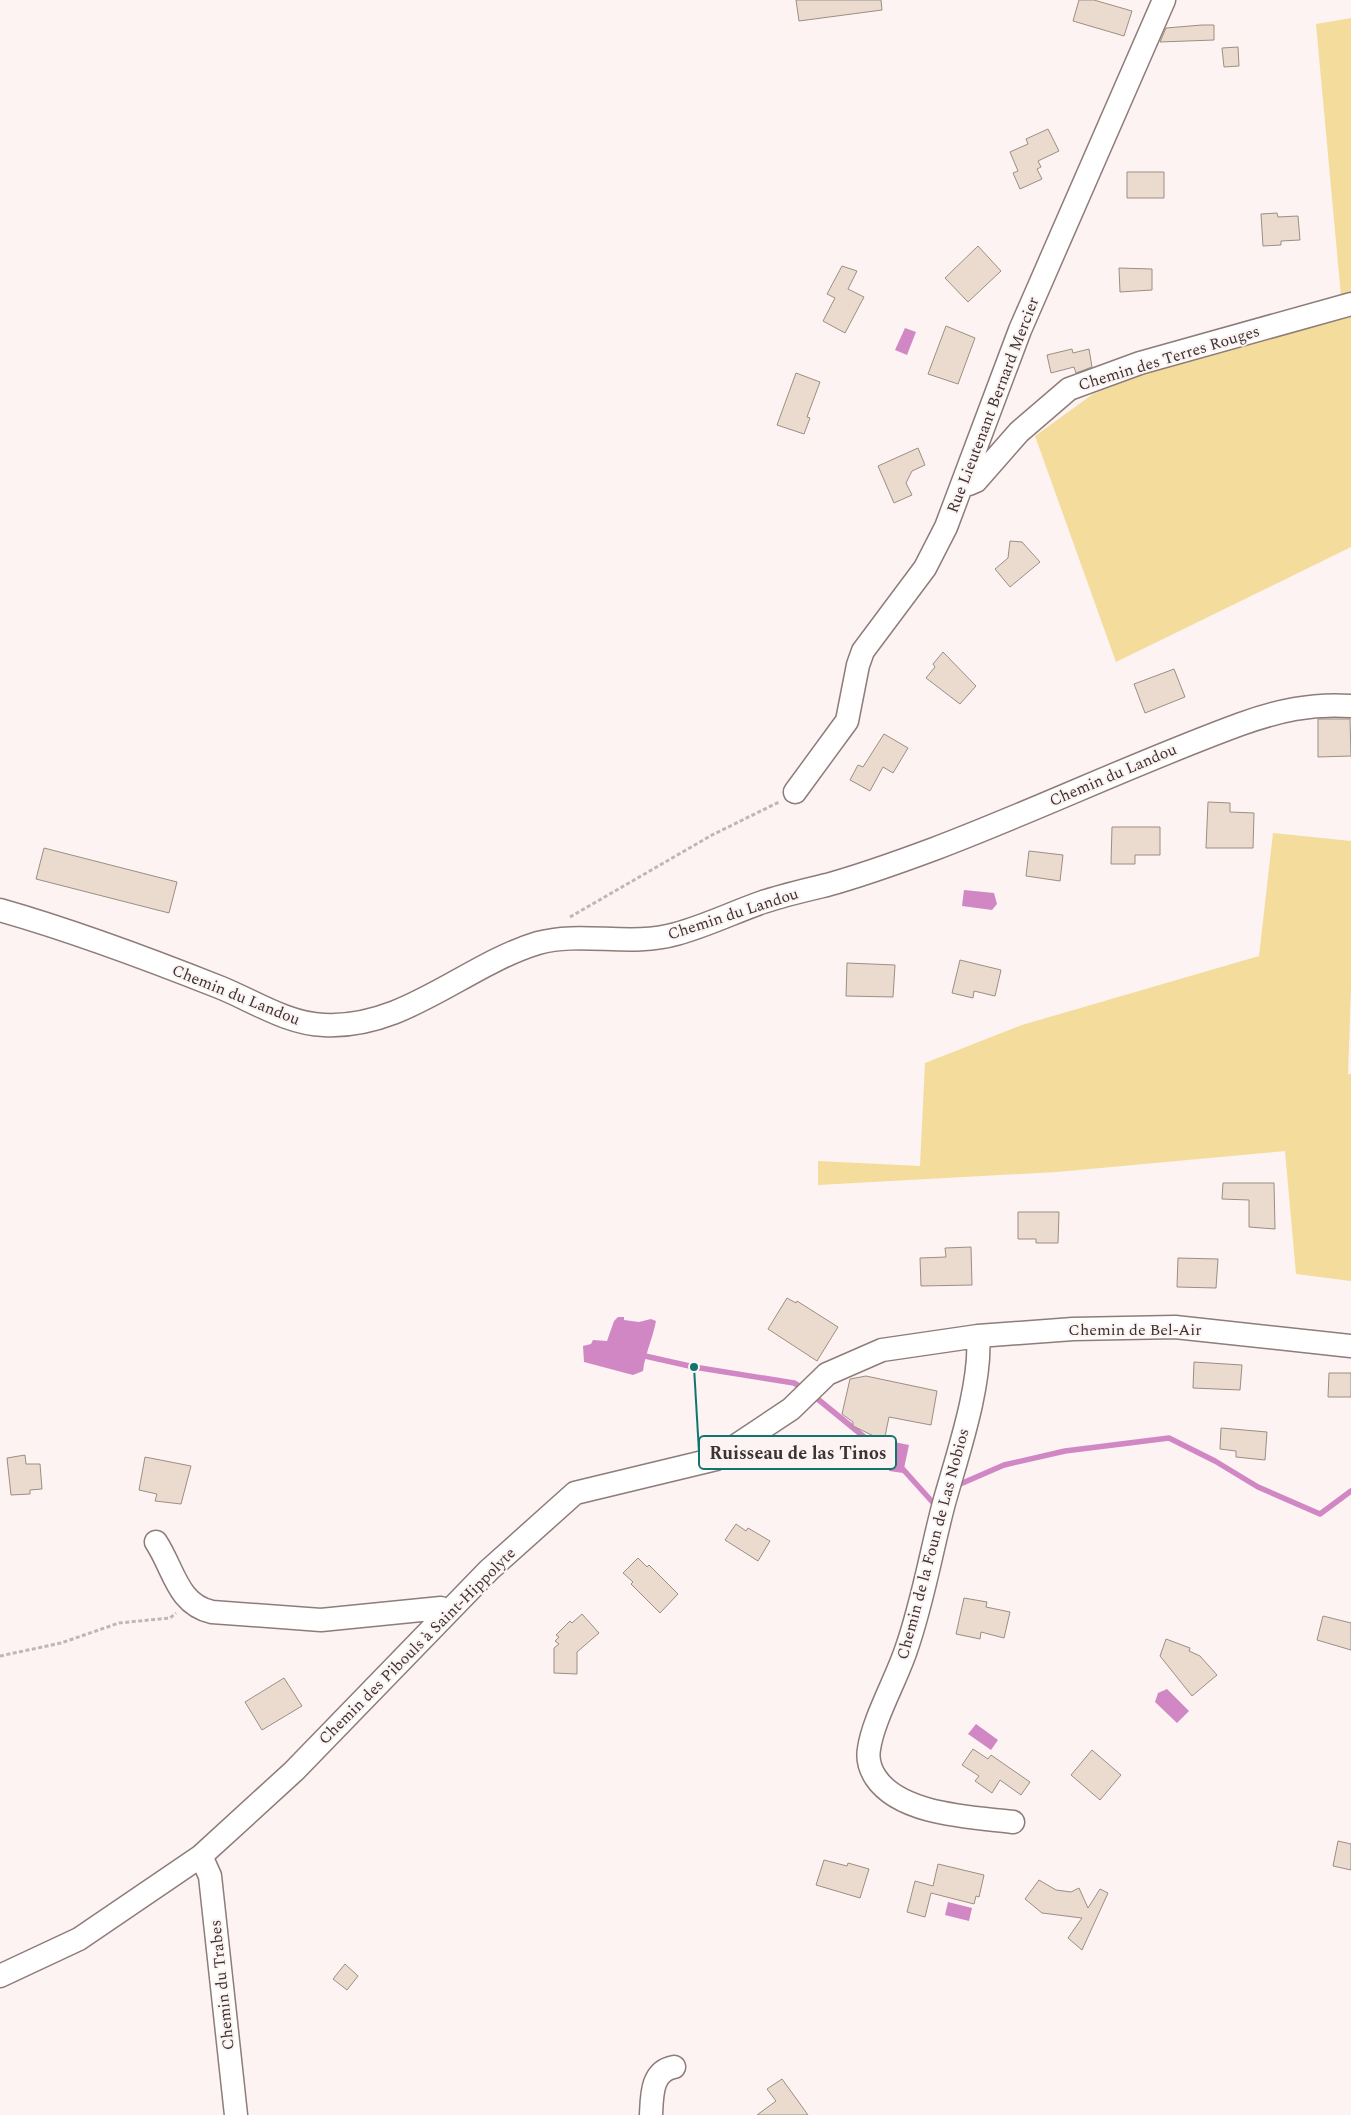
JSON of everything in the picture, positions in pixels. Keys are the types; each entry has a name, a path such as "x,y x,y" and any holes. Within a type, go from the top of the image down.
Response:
{"street":[{"name":"Rue Lieutenant Bernard Mercier","path":"795,792 843,729 850,712 858,665 863,651 925,568 946,527 1020,330 1164,0"},
{"name":"Chemin des Terres Rouges","path":"963,482 969,484 976,481 1019,432 1069,389 1140,364 1351,304"},
{"name":"Chemin du Landou","path":"0,910 68,929 293,1018 322,1025 356,1023 411,1006 502,958 527,947 553,940 628,941 671,936 764,902 831,884 933,849 1240,724 1285,710 1332,704 1351,706"},
{"name":"Chemin de Bel-Air","path":"882,1350 978,1336 1073,1329 1175,1327 1351,1346"},
{"name":"Chemin de la Foun de Las Nobios","path":"978,1336 976,1374 924,1591 904,1656 871,1738 868,1758 872,1772 881,1784 901,1798 934,1811 1013,1822"},
{"name":"Chemin des Pibouls à Saint-Hippolyte","path":"0,1976 79,1939 200,1856 294,1771 446,1612 575,1492 716,1459 792,1409 827,1374 882,1350"},
{"path":"156,1542 173,1578 189,1602 196,1607 212,1612 308,1619 336,1619 441,1608 446,1612"},
{"name":"Chemin du Trabes","path":"200,1856 210,1876 236,2115"},
{"path":"651,2115 656,2080 666,2068 674,2066"}],"path":[{"path":"553,940 557,926 566,919 688,848 795,792"},
{"path":"0,1656 61,1643 119,1623 170,1618 189,1602"}],"shaded area":[{"path":"1351,18 1351,547 1116,662 1035,436 1093,394 1341,296 1316,24"},
{"path":"905,328 916,332 907,355 895,350"},
{"path":"1273,833 1351,841 1351,989 1348,1074 1351,1074 1351,1281 1296,1274 1285,1151 1057,1172 818,1185 818,1161 920,1166 925,1063 1022,1025 1259,956"},
{"path":"964,890 994,893 997,904 992,910 962,906"},
{"path":"618,1317 624,1317 624,1320 639,1322 651,1319 656,1321 643,1371 633,1375 584,1362 583,1346 591,1344 593,1340 607,1341 614,1321"},
{"path":"894,1442 909,1445 903,1473 889,1471"},
{"path":"1167,1689 1189,1711 1177,1723 1155,1702 1158,1693"},
{"path":"976,1724 998,1740 991,1750 968,1734"},
{"path":"948,1902 972,1908 969,1921 945,1915"}],"building":[{"path":"796,0 881,0 882,10 799,21"},
{"path":"1079,0 1094,0 1132,11 1124,36 1073,21"},
{"path":"1214,25 1214,40 1160,42 1166,28"},
{"path":"1238,47 1239,66 1224,67 1222,48"},
{"path":"1048,129 1059,151 1038,161 1041,167 1037,169 1042,179 1020,189 1013,173 1018,171 1010,152 1028,144 1026,139"},
{"path":"1127,172 1164,172 1164,198 1127,198"},
{"path":"1277,213 1278,217 1298,216 1300,240 1281,241 1281,245 1263,246 1261,214"},
{"path":"978,246 1001,271 968,302 945,278"},
{"path":"842,266 857,271 848,289 864,297 845,333 823,321 835,298 827,294"},
{"path":"1119,268 1152,269 1152,290 1120,292"},
{"path":"946,326 975,338 958,384 928,374"},
{"path":"1072,349 1073,353 1089,349 1092,367 1076,373 1074,367 1051,373 1047,355"},
{"path":"796,373 820,382 807,417 810,418 804,434 777,425"},
{"path":"918,448 925,465 912,471 906,483 912,495 894,503 878,466"},
{"path":"1010,541 1022,542 1040,562 1010,587 995,569 1008,558"},
{"path":"943,652 976,686 960,704 926,678 935,667 933,664"},
{"path":"1174,669 1185,697 1145,713 1134,684"},
{"path":"1318,719 1350,719 1351,756 1318,757"},
{"path":"884,734 908,748 893,773 883,767 870,791 850,780 858,765 863,767"},
{"path":"1208,802 1230,803 1230,812 1254,813 1253,848 1206,848"},
{"path":"1112,827 1160,827 1160,855 1135,855 1135,864 1111,864"},
{"path":"44,848 177,882 169,913 36,879"},
{"path":"1029,851 1063,855 1060,881 1026,876"},
{"path":"960,960 1001,970 995,996 974,991 973,998 952,993"},
{"path":"847,963 895,965 893,997 846,996"},
{"path":"1223,1183 1274,1183 1275,1229 1249,1227 1249,1200 1222,1199"},
{"path":"1018,1212 1059,1212 1058,1243 1036,1243 1036,1239 1018,1239"},
{"path":"971,1247 972,1285 921,1286 920,1258 946,1257 945,1248"},
{"path":"1178,1258 1218,1259 1216,1288 1177,1287"},
{"path":"787,1298 796,1303 797,1301 838,1327 817,1361 768,1329"},
{"path":"1194,1362 1242,1365 1240,1390 1193,1388"},
{"path":"1329,1373 1351,1373 1351,1397 1328,1397"},
{"path":"866,1376 937,1391 931,1425 889,1417 884,1441 853,1426 853,1422 842,1414 850,1379"},
{"path":"1221,1428 1267,1432 1265,1460 1236,1457 1236,1451 1220,1449"},
{"path":"25,1455 26,1464 40,1464 42,1489 30,1490 30,1494 11,1495 7,1458"},
{"path":"145,1457 191,1466 181,1504 155,1501 157,1494 139,1490"},
{"path":"736,1524 746,1531 748,1528 770,1541 758,1561 725,1540"},
{"path":"638,1558 647,1567 649,1565 678,1594 660,1613 631,1584 633,1582 623,1573"},
{"path":"964,1598 987,1602 986,1607 1010,1612 1004,1638 981,1632 980,1639 956,1634"},
{"path":"582,1614 599,1633 577,1652 577,1674 554,1673 554,1648 559,1644 555,1641 559,1637 556,1635 570,1621 572,1623"},
{"path":"1323,1616 1351,1623 1351,1650 1317,1640"},
{"path":"1166,1639 1190,1648 1189,1651 1200,1656 1217,1675 1192,1696 1160,1656"},
{"path":"284,1678 302,1706 262,1730 245,1702"},
{"path":"973,1749 988,1759 991,1755 1030,1782 1021,1795 1000,1780 992,1793 975,1781 979,1776 962,1765"},
{"path":"1092,1750 1121,1775 1100,1800 1071,1775"},
{"path":"1338,1841 1351,1844 1351,1870 1333,1866"},
{"path":"824,1860 847,1866 848,1863 869,1869 860,1898 816,1885"},
{"path":"938,1864 984,1875 979,1897 976,1896 974,1904 931,1893 925,1917 907,1912 915,1881 933,1886"},
{"path":"1039,1880 1056,1890 1071,1892 1079,1888 1088,1908 1100,1889 1108,1893 1082,1950 1068,1938 1082,1918 1042,1913 1025,1899"},
{"path":"345,1964 358,1976 347,1990 333,1979"},
{"path":"782,2079 808,2115 757,2115 776,2101 767,2089"}],"waterway":[{"path":"645,1356 694,1367 794,1383 801,1387"},
{"path":"814,1396 901,1467 936,1506"},
{"path":"958,1485 1004,1465 1065,1451 1169,1438 1215,1461 1258,1487 1320,1514 1351,1491"}],"place":[{"name":"Ruisseau de las Tinos","path":"694,1367"}]}
